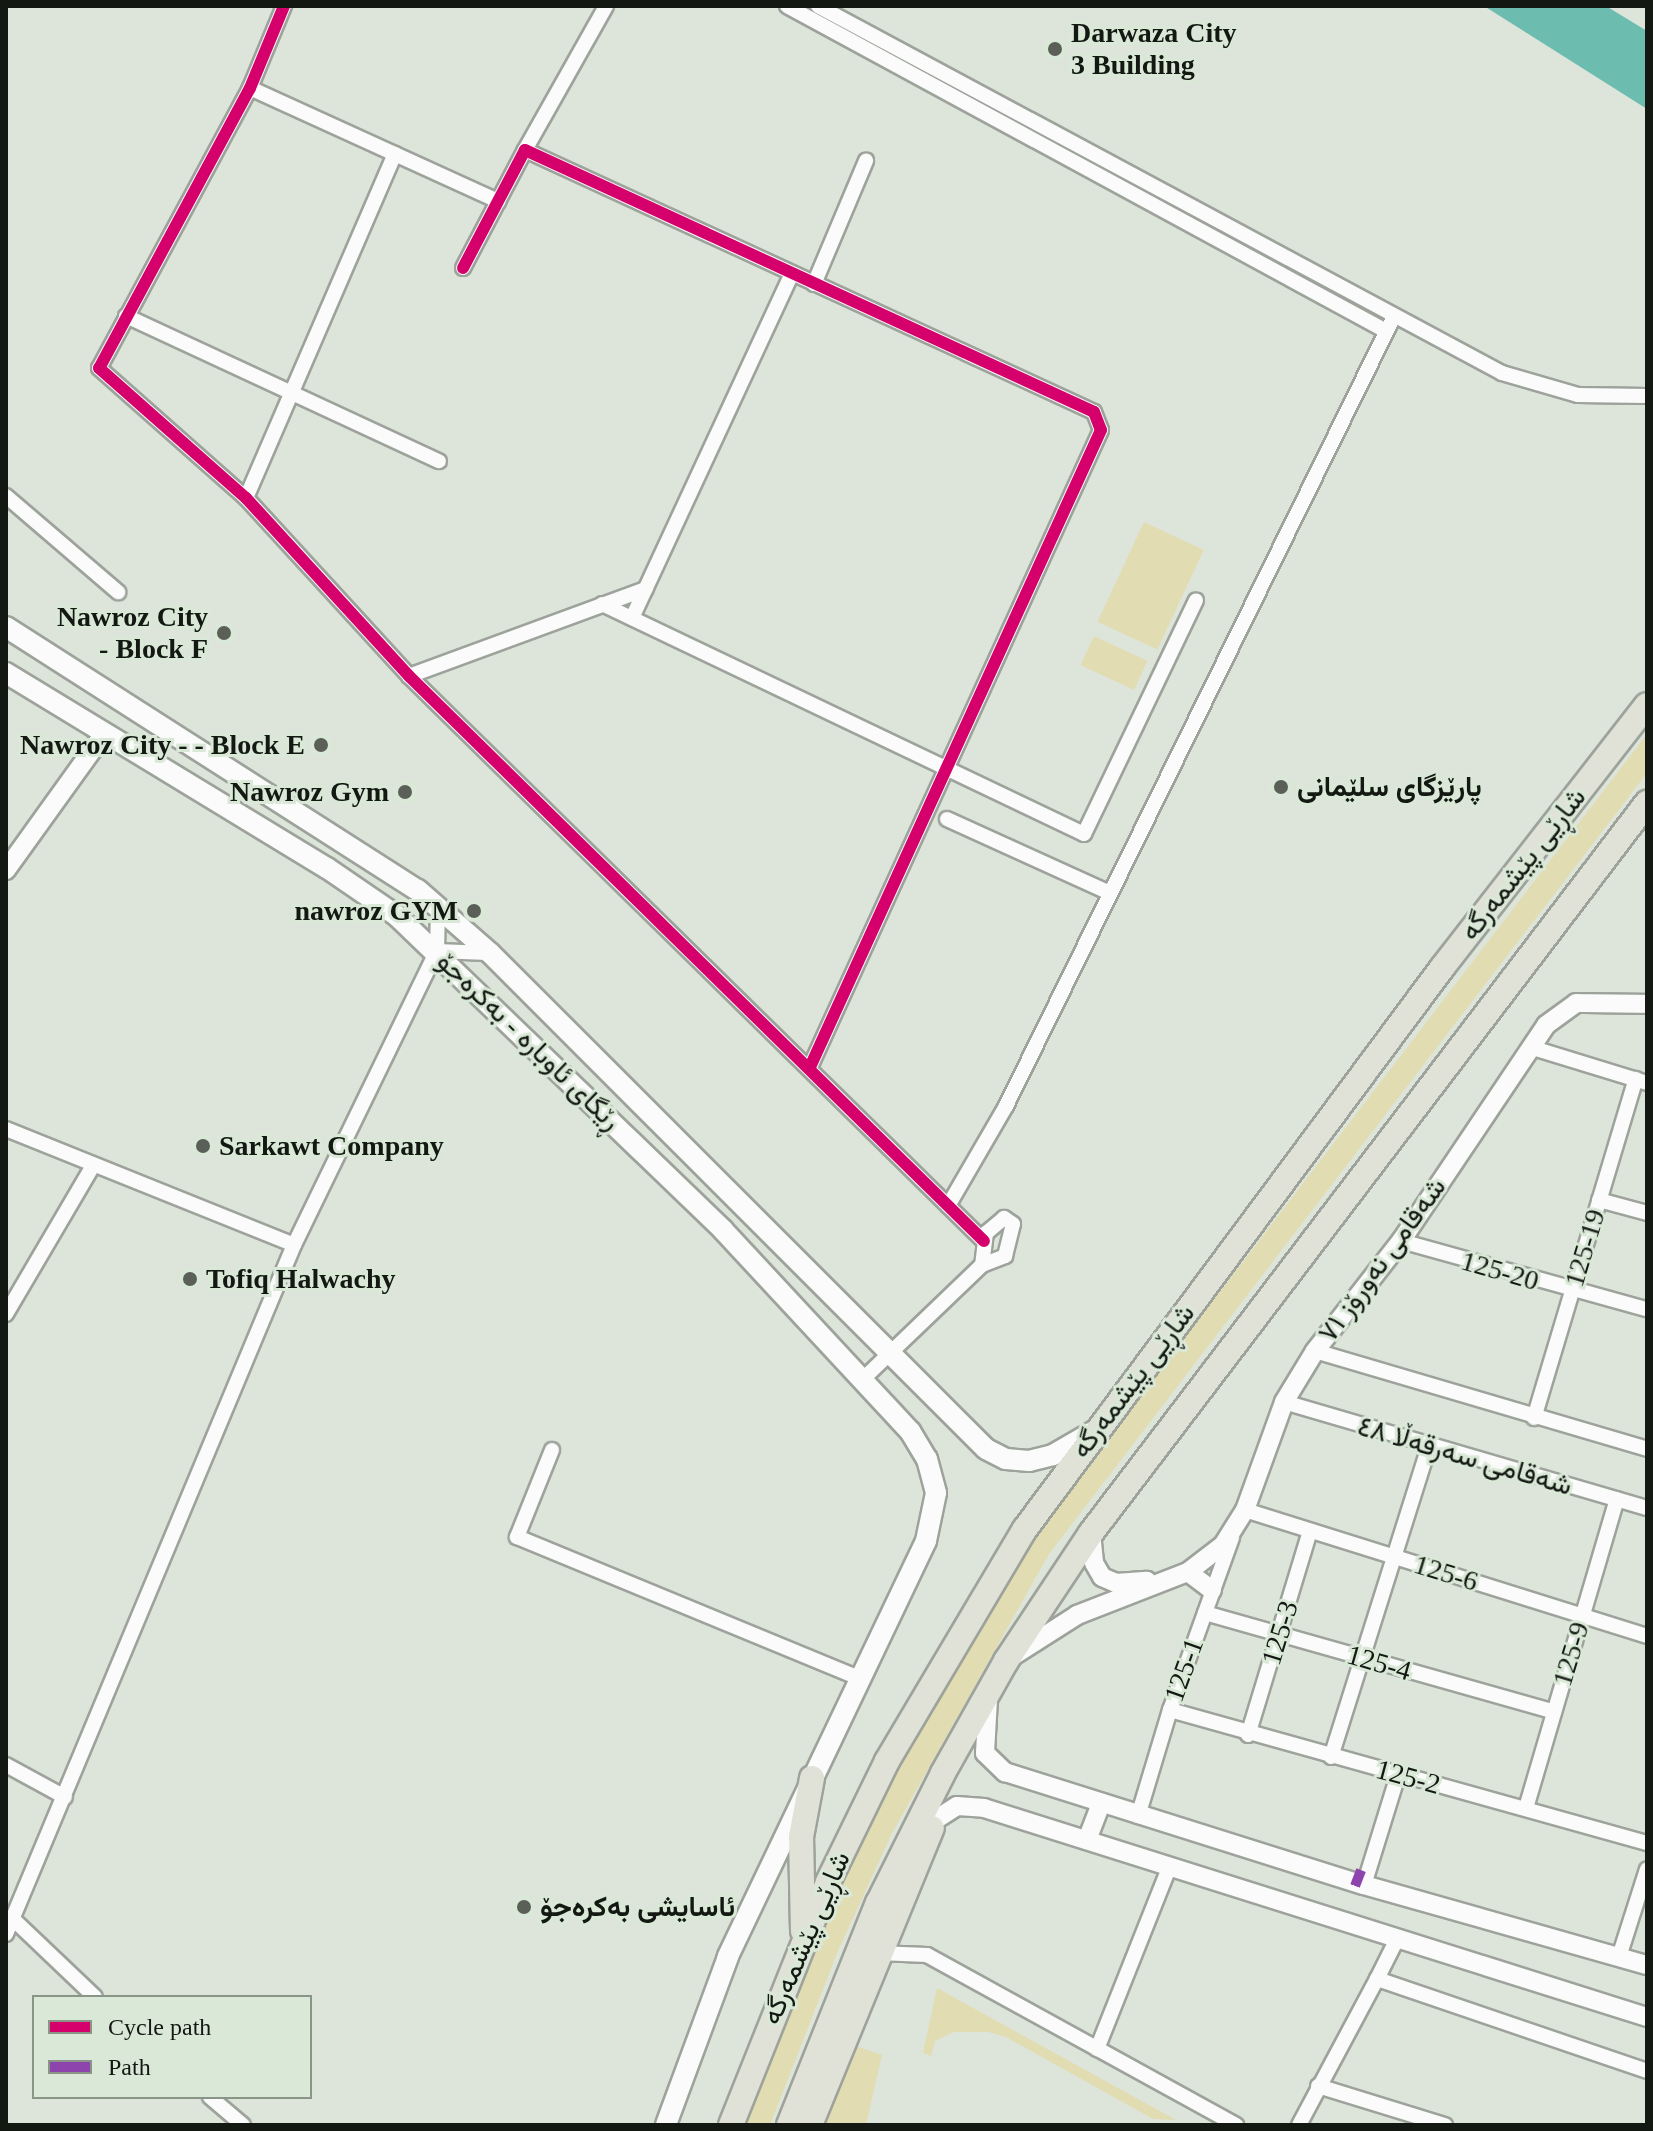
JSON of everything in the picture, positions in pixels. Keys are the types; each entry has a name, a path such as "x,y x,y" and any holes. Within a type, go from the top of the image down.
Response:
{"highway":[{"name":"شاڕێی پێشمەرگە","path":"731,2125 799,1951 887,1761 951,1647 1094,1431 1647,705"},
{"name":"شاڕێی پێشمەرگە","path":"789,2125 849,1968 960,1740 1006,1661 1091,1533 1647,803"},
{"path":"810,2125 878,1953 937,1816 960,1740"},
{"path":"799,1951 801,1837 812,1778"}],"main road":[{"path":"6,627 418,890 497,960 892,1351 977,1441 1006,1459 1042,1459 1094,1431"},
{"name":"ڕێگای ئاوبارە - بەکرەجۆ","path":"6,673 103,735 327,868 397,916 478,990 723,1230 910,1431 934,1476 934,1509 919,1557 728,1957 666,2125"},
{"path":"397,916 412,906 418,890"},
{"path":"478,990 497,960"}],"street":[{"path":"284,6 250,88 99,368 246,498 409,676 984,1241"},
{"path":"463,268 606,6"},
{"path":"787,6 1390,324 1527,383 1578,395 1647,396"},
{"path":"818,6 1390,324"},
{"path":"250,88 498,201"},
{"path":"525,150 1094,412 1101,430 810,1067"},
{"path":"246,498 289,392 395,154"},
{"path":"814,284 866,161"},
{"path":"632,618 792,273"},
{"path":"126,316 439,461"},
{"path":"948,1206 1006,1106 1108,892 1390,324"},
{"path":"6,496 118,592"},
{"path":"409,676 645,589"},
{"path":"602,604 1084,834 1196,600"},
{"path":"6,870 103,735"},
{"path":"947,819 1108,892"},
{"path":"6,1934 294,1245 437,951 438,907"},
{"path":"437,951 497,960"},
{"name":"شەقامی نەورۆز ٧١","path":"1006,1661 1077,1615 1188,1572 1207,1560 1241,1518 1284,1402 1315,1351 1401,1241 1530,1047 1568,1006 1602,999 1647,1004"},
{"path":"1530,1047 1641,1081"},
{"name":"125-19","path":"1534,1418 1599,1200 1641,1081"},
{"path":"6,1129 294,1245"},
{"path":"6,1314 93,1166"},
{"path":"1599,1200 1647,1213"},
{"path":"862,1380 982,1265 1009,1251 1009,1221 988,1230 982,1265"},
{"name":"125-20","path":"1401,1241 1572,1292 1647,1309"},
{"path":"1315,1351 1647,1449"},
{"name":"شەقامی سەرقەڵا ٤٨","path":"1284,1402 1429,1447 1647,1508"},
{"path":"1331,1757 1429,1447"},
{"path":"552,1450 517,1537 861,1679"},
{"name":"125-9","path":"1526,1808 1617,1499"},
{"name":"125-6","path":"1241,1518 1310,1531 1647,1636"},
{"name":"125-1","path":"1138,1816 1170,1710 1241,1518"},
{"name":"125-3","path":"1248,1735 1310,1531"},
{"name":"شەقامی نەورۆز ٧١","path":"1091,1533 1094,1563 1109,1581 1166,1580"},
{"path":"1188,1572 1212,1590"},
{"name":"125-4","path":"1205,1613 1554,1712"},
{"path":"988,1693 985,1749 993,1765 1138,1816 1364,1885 1647,1965"},
{"name":"125-2","path":"1170,1710 1248,1735 1647,1843"},
{"path":"6,1765 65,1797"},
{"path":"1364,1885 1398,1775"},
{"path":"1087,1840 1101,1803"},
{"path":"910,1838 937,1816 970,1805 1170,1866 1396,1941 1647,2017"},
{"path":"1097,2049 1170,1866"},
{"path":"1619,1957 1647,1869"},
{"path":"13,1919 93,1995"},
{"path":"1299,2125 1396,1941"},
{"path":"878,1953 927,1955 1236,2125"},
{"path":"1377,1979 1647,2071"},
{"path":"1318,2086 1445,2125"},
{"path":"212,2099 243,2125"}],"shaded area":[{"path":"1144,522 1204,550 1157,650 1098,622"},
{"path":"1094,636 1147,661 1134,690 1080,665"},
{"path":"1647,734 1647,773 1049,1554 892,1833 838,1951 770,2125 744,2125 847,1875 916,1735 1024,1548"},
{"path":"937,1988 1176,2120 1153,2119 1006,2037 988,2032 954,2032 935,2041 931,2056 923,2053"},
{"path":"850,2044 882,2055 866,2125 825,2125"}],"water":[{"path":"1484,6 1606,6 1647,31 1647,109"}],"marked path":[{"path":"1355,1886 1361,1870"}],"cycle path":[{"path":"284,6 250,88 99,368 246,498 409,676 984,1241"},
{"path":"463,268 525,150 1094,412 1101,430 810,1067"}],"place":[{"name":"Darwaza City 3 Building","path":"1055,49"},
{"name":"Nawroz City - Block F","path":"224,633"},
{"name":"Nawroz City - - Block E","path":"321,745"},
{"name":"پارێزگای سلێمانی","path":"1281,787"},
{"name":"Nawroz Gym","path":"405,792"},
{"name":"nawroz GYM","path":"474,911"},
{"name":"Sarkawt Company","path":"203,1146"},
{"name":"Tofiq Halwachy","path":"190,1279"},
{"name":"ئاسایشی بەکرەجۆ","path":"524,1907"}]}
